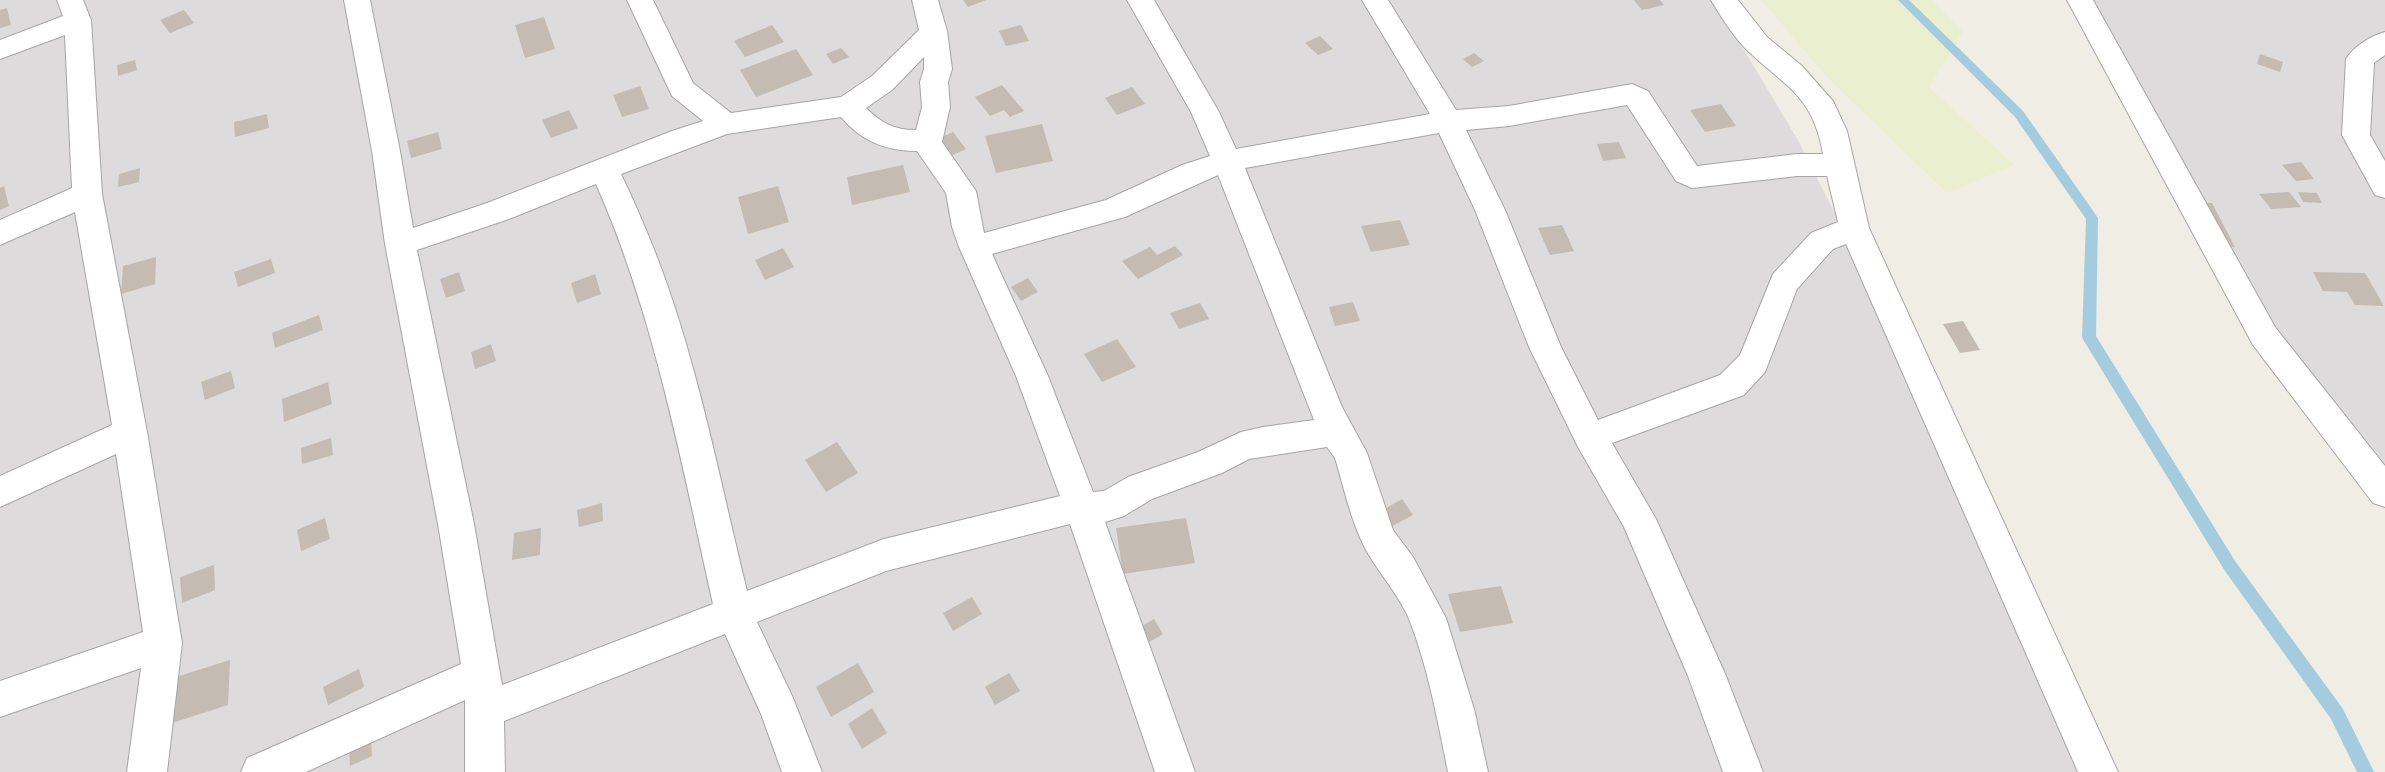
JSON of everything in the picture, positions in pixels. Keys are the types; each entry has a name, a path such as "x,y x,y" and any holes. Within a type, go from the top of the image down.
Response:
{"street":[{"path":"357,0 386,151 400,244 456,524 484,692 485,772"},
{"path":"640,0 682,89 726,124"},
{"path":"925,0 934,31 938,69 934,82 936,107 927,143"},
{"path":"1140,0 1152,17 1205,112 1336,432 1350,453 1377,536 1388,555 1400,569 1428,618 1455,710 1468,772"},
{"path":"1375,0 1448,121 1490,210 1545,347 1590,437 1638,519 1707,676 1743,772"},
{"path":"1724,0 1757,44 1792,73 1819,100 1833,131 1854,228 2098,772"},
{"path":"2080,0 2264,336 2385,492"},
{"path":"0,50 74,10 87,194 130,432 163,643 147,772"},
{"path":"400,244 498,211 682,138 726,124 848,106 868,95 882,83 934,31"},
{"path":"2385,41 2360,59 2356,135 2385,187"},
{"path":"974,247 1114,209 1192,172 1227,161 1448,121 1509,116 1632,94 1638,98 1686,173 1692,177 1797,165 1839,165"},
{"path":"848,106 860,122 878,133 899,140 920,140 927,143 961,191 967,227 974,247 1032,376 1081,506 1175,772"},
{"path":"605,170 632,228 656,298 680,386 734,613 779,711 802,772"},
{"path":"0,233 87,194"},
{"path":"1590,437 1732,385 1753,363 1784,283 1822,241 1854,228"},
{"path":"0,492 130,432"},
{"path":"261,772 484,692 734,613 884,555 1081,506 1099,508 1112,505 1140,488 1210,463 1241,447 1263,441 1336,432"},
{"path":"0,699 163,643"}],"shaded area":[{"path":"0,0 1714,0 1799,142 2115,772 0,772"},
{"path":"2092,0 2385,0 2385,478 2275,335"}],"green space":[{"path":"1761,0 1932,0 1963,31 1929,87 2014,165 1947,193 1827,77"}],"building":[{"path":"963,0 986,0 968,7"},
{"path":"1634,0 1660,0 1664,5 1642,10"},
{"path":"7,8 11,25 0,28 0,10"},
{"path":"184,10 194,23 170,33 160,20"},
{"path":"544,17 555,49 525,58 515,25"},
{"path":"772,25 784,42 745,57 734,41"},
{"path":"1021,25 1029,41 1006,46 999,31"},
{"path":"1320,36 1333,49 1318,55 1305,43"},
{"path":"841,48 849,57 833,64 826,54"},
{"path":"796,49 813,75 756,97 740,70"},
{"path":"1474,53 1484,61 1472,67 1463,59"},
{"path":"2260,54 2283,62 2280,72 2257,64"},
{"path":"135,60 137,70 118,76 117,65"},
{"path":"1002,85 1024,111 1010,117 1004,110 990,116 975,97"},
{"path":"640,86 649,109 622,117 613,95"},
{"path":"1132,87 1145,104 1117,115 1105,98"},
{"path":"1721,104 1736,126 1705,132 1690,110"},
{"path":"569,110 578,128 551,138 542,120"},
{"path":"267,114 269,128 235,137 234,122"},
{"path":"1042,124 1053,161 996,173 985,136"},
{"path":"438,132 442,149 411,158 407,141"},
{"path":"953,132 966,149 944,159 931,142"},
{"path":"1619,142 1626,158 1603,161 1597,144"},
{"path":"2301,162 2314,179 2296,181 2282,165"},
{"path":"903,165 910,192 852,205 847,177"},
{"path":"140,168 139,182 118,187 119,174"},
{"path":"4,186 9,206 0,210 0,188"},
{"path":"778,186 789,222 748,234 738,197"},
{"path":"2289,192 2301,207 2271,209 2259,194"},
{"path":"2298,192 2317,193 2322,203 2303,202"},
{"path":"2182,202 2212,203 2235,247 2204,246"},
{"path":"1400,220 1410,245 1371,252 1361,226"},
{"path":"1562,225 1574,251 1550,255 1538,228"},
{"path":"1175,246 1183,255 1138,279 1122,261 1150,247 1157,255"},
{"path":"783,248 794,267 765,280 755,260"},
{"path":"156,257 155,284 121,294 123,266"},
{"path":"271,259 275,273 238,287 234,272"},
{"path":"459,272 465,291 446,298 440,279"},
{"path":"2313,272 2365,273 2384,306 2355,305 2347,292 2323,291"},
{"path":"595,274 601,294 577,303 571,283"},
{"path":"1028,278 1038,292 1021,301 1011,287"},
{"path":"1353,302 1360,321 1335,326 1329,307"},
{"path":"1200,303 1209,319 1179,329 1170,313"},
{"path":"319,315 323,330 275,348 272,333"},
{"path":"1963,321 1980,350 1960,353 1943,324"},
{"path":"1117,339 1136,367 1102,382 1084,354"},
{"path":"491,344 496,361 475,369 471,352"},
{"path":"231,371 235,388 205,400 201,382"},
{"path":"328,382 332,404 284,422 282,399"},
{"path":"331,438 333,455 302,464 301,448"},
{"path":"837,442 858,473 826,492 805,460"},
{"path":"1402,499 1413,515 1385,530 1374,515"},
{"path":"602,503 603,521 579,527 577,510"},
{"path":"325,518 330,539 301,551 297,530"},
{"path":"1186,518 1195,563 1123,574 1116,528"},
{"path":"541,528 540,555 512,560 514,533"},
{"path":"214,565 215,590 182,603 180,577"},
{"path":"1501,586 1513,623 1460,632 1448,594"},
{"path":"972,597 982,614 953,631 943,613"},
{"path":"1154,619 1163,634 1139,648 1130,633"},
{"path":"230,660 228,705 172,723 176,677"},
{"path":"858,663 874,692 831,717 816,687"},
{"path":"359,669 364,687 328,705 323,687"},
{"path":"1009,673 1020,691 995,705 985,687"},
{"path":"872,708 887,733 862,749 848,724"},
{"path":"371,740 372,756 350,766 349,749"}],"waterway":[{"path":"1903,0 2019,114 2092,218 2089,337 2230,566 2337,714 2366,772"}]}
